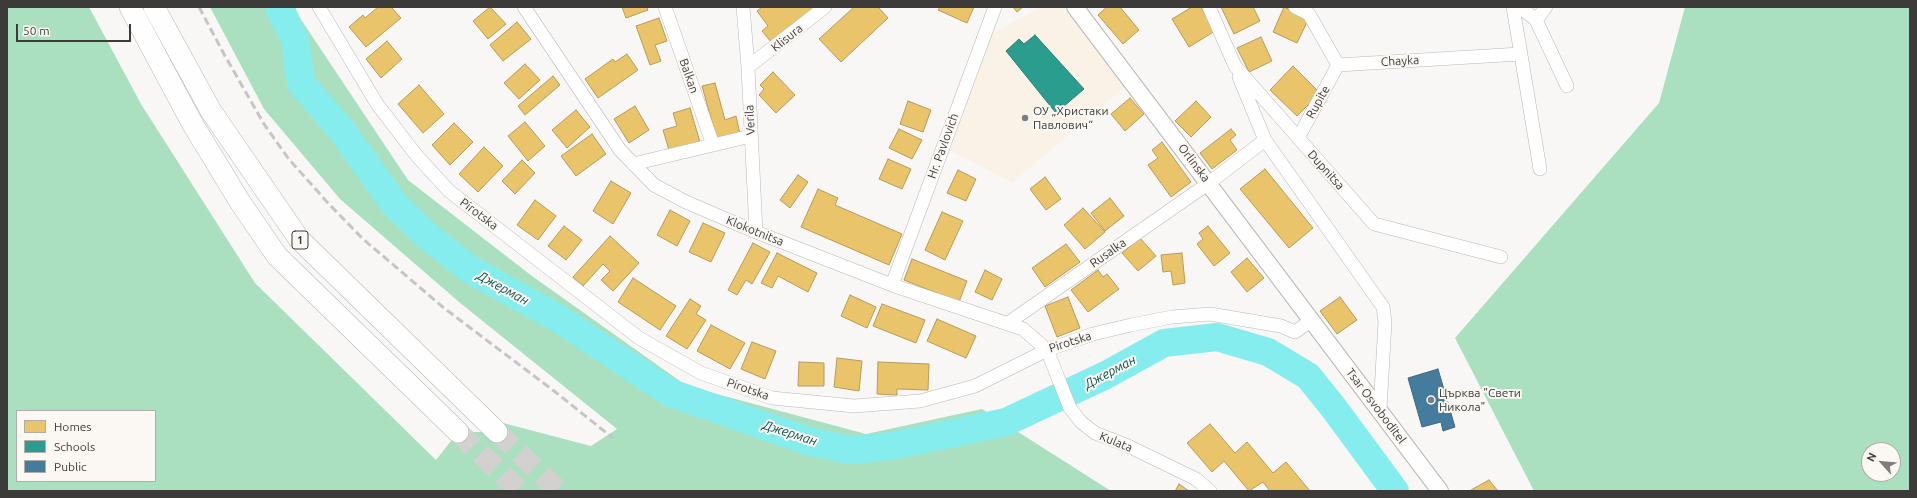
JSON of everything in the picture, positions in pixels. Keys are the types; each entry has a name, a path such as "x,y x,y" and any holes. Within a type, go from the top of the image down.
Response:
{"main road":[{"name":"1","path":"130,7 192,123 240,202 277,256 458,432"},
{"name":"1","path":"154,7 211,111 299,239 498,432"}],"street":[{"name":"Pirotska","path":"319,7 377,104 417,156 449,191 639,338 701,373 772,398 854,406 920,401 975,386 1046,350 1093,334 1172,317 1210,314 1281,326 1295,332 1312,320"},
{"name":"Klokotnitsa","path":"524,7 620,150 654,185 686,202 756,232 892,285 1023,329 1046,350 1052,364"},
{"name":"Balkan","path":"665,7 713,145"},
{"name":"Verila","path":"743,7 748,67 756,232"},
{"name":"Klisura","path":"748,67 825,7"},
{"name":"Hr. Pavlovich","path":"892,285 995,7"},
{"name":"Orlinska","path":"1075,7 1312,320"},
{"name":"Dupnitsa","path":"1209,7 1235,66 1374,224 1501,257"},
{"path":"1295,7 1312,10 1338,65"},
{"path":"1512,7 1540,169"},
{"path":"1520,7 1536,20 1567,86"},
{"path":"1536,20 1546,7"},
{"name":"Chayka","path":"1338,65 1520,54"},
{"name":"Rupite","path":"1298,138 1338,65"},
{"path":"1235,66 1265,140 1382,307 1385,322 1380,410"},
{"path":"633,164 751,136"},
{"name":"Rusalka","path":"1008,323 1209,183 1265,140"},
{"name":"Tsar Osvoboditel","path":"1312,320 1440,491"},
{"name":"Kulata","path":"1052,364 1070,408 1081,422 1095,433 1126,445 1164,463 1196,480 1210,491"}],"shaded area":[{"name":"ОУ „Христаки Павлович“","path":"1041,7 1066,7 1126,86 1012,183 950,150 990,35"}],"green space":[{"path":"7,7 89,7 141,104 255,283 436,460 458,432 497,432 503,423 591,446 617,429 459,302 340,199 264,109 210,7 295,7 300,18 408,180 532,276 687,386 866,434 982,409 1111,491 7,491"},
{"path":"1685,7 1910,7 1910,491 1534,491 1455,338 1659,103"}],"building: Homes":[{"path":"378,7 391,7 401,18 366,47 349,27 363,15 365,18"},
{"path":"490,7 506,24 488,39 473,21"},
{"path":"622,7 647,7 648,10 626,18"},
{"path":"762,7 818,7 772,43 762,31 768,26 757,11"},
{"path":"854,7 878,7 888,18 841,62 819,39"},
{"path":"940,7 974,7 967,23 938,10"},
{"path":"1013,7 1023,7 1017,12"},
{"path":"1107,7 1120,7 1139,30 1123,44 1098,15"},
{"path":"1192,7 1201,7 1215,31 1189,47 1172,19"},
{"path":"1221,7 1253,7 1260,21 1234,34"},
{"path":"1284,7 1309,18 1297,43 1273,32"},
{"path":"659,18 667,41 655,45 661,61 650,65 636,26"},
{"path":"517,22 531,39 503,61 490,45"},
{"path":"1261,37 1272,61 1249,72 1237,48"},
{"path":"387,41 402,59 381,78 366,59"},
{"path":"627,54 638,70 598,98 585,79 613,59 615,62"},
{"path":"525,64 540,80 519,99 504,83"},
{"path":"1293,66 1320,93 1297,116 1270,90"},
{"path":"773,72 795,95 776,113 759,95 764,89 760,85"},
{"path":"553,76 560,85 525,115 518,106"},
{"path":"715,83 725,120 736,116 740,134 717,140 702,86"},
{"path":"419,85 444,114 423,133 398,104"},
{"path":"1130,98 1144,114 1125,131 1111,114"},
{"path":"908,101 931,110 923,132 900,124"},
{"path":"1196,101 1211,117 1191,137 1175,121"},
{"path":"635,106 649,130 629,143 614,119"},
{"path":"690,108 700,142 669,150 663,130 677,126 673,113"},
{"path":"576,110 590,127 567,148 552,130"},
{"path":"525,122 545,146 528,161 508,136"},
{"path":"454,123 473,142 450,165 432,145"},
{"path":"899,129 922,140 912,159 889,148"},
{"path":"1231,129 1236,135 1230,140 1237,150 1212,169 1200,153"},
{"path":"592,134 606,154 576,176 561,156"},
{"path":"1162,142 1191,182 1171,197 1148,165 1158,158 1152,150"},
{"path":"484,147 503,166 478,192 459,174"},
{"path":"888,159 911,169 902,189 879,179"},
{"path":"522,160 535,173 515,194 502,181"},
{"path":"1265,169 1313,228 1289,248 1240,189"},
{"path":"958,170 976,179 966,201 947,193"},
{"path":"798,175 808,182 790,208 780,200"},
{"path":"1045,177 1061,199 1046,210 1030,189"},
{"path":"611,181 631,193 613,224 593,211"},
{"path":"818,189 838,198 835,205 902,234 889,265 801,227"},
{"path":"1110,198 1124,216 1105,231 1091,213"},
{"path":"535,200 556,216 538,240 517,225"},
{"path":"1083,208 1105,232 1085,249 1064,225"},
{"path":"670,210 690,221 677,246 657,235"},
{"path":"942,212 963,221 945,260 925,250"},
{"path":"703,223 725,233 711,262 689,252"},
{"path":"564,226 582,240 566,260 548,246"},
{"path":"1208,226 1230,253 1214,266 1197,244 1203,239 1199,233"},
{"path":"610,236 639,263 613,291 601,280 610,271 603,264 583,286 573,277"},
{"path":"1140,238 1156,256 1138,271 1122,253"},
{"path":"753,243 770,252 752,284 746,280 737,295 728,290"},
{"path":"1066,244 1080,262 1045,287 1032,268"},
{"path":"777,253 817,273 808,292 778,276 772,288 761,283"},
{"path":"1182,253 1185,283 1173,285 1171,271 1163,272 1161,255"},
{"path":"1247,258 1264,278 1247,292 1231,272"},
{"path":"912,259 967,281 959,302 904,280"},
{"path":"985,270 1002,279 992,300 975,292"},
{"path":"1098,270 1103,277 1107,274 1119,289 1088,312 1071,290"},
{"path":"633,278 676,306 660,330 618,302"},
{"path":"850,295 876,307 867,328 841,316"},
{"path":"1068,297 1080,328 1057,337 1045,306"},
{"path":"1340,297 1357,320 1337,334 1320,311"},
{"path":"690,299 701,306 696,314 706,320 687,349 666,336"},
{"path":"882,304 925,320 916,343 873,326"},
{"path":"937,319 976,336 966,358 927,341"},
{"path":"711,325 745,343 730,369 697,351"},
{"path":"752,342 776,351 765,379 741,369"},
{"path":"837,358 862,361 859,391 834,387"},
{"path":"799,362 824,363 824,386 798,386"},
{"path":"878,362 929,364 928,390 897,389 897,395 877,394"},
{"path":"1210,424 1235,453 1247,442 1273,473 1286,462 1310,491 1270,491 1263,482 1249,491 1224,461 1212,472 1187,443"},
{"path":"1489,480 1498,491 1471,490"},
{"path":"1179,484 1189,491 1175,491"}],"building: Schools":[{"path":"1035,35 1084,89 1056,113 1006,51 1019,39 1024,44"}],"building: Public":[{"name":"Църква \"Свети Никола\"","path":"1438,369 1455,427 1443,431 1441,422 1422,427 1408,378"}],"waterway":[{"name":"Джерман","path":"279,7 295,40 301,83 340,128 395,205 430,238 471,270 556,317 671,393 808,441 850,450 892,446 1006,422 1106,375 1164,343 1217,337 1268,352 1308,376 1333,407 1395,491"}],"tunnel":[{"path":"458,432 520,491"},
{"path":"497,432 559,491"}],"railway":[{"path":"199,7 264,124 288,158 326,201 363,239 444,308 554,391 613,438"}],"place":[{"name":"ОУ „Христаки Павлович“","path":"1025,118"},
{"name":"Църква \"Свети Никола\"","path":"1431,400"}]}
